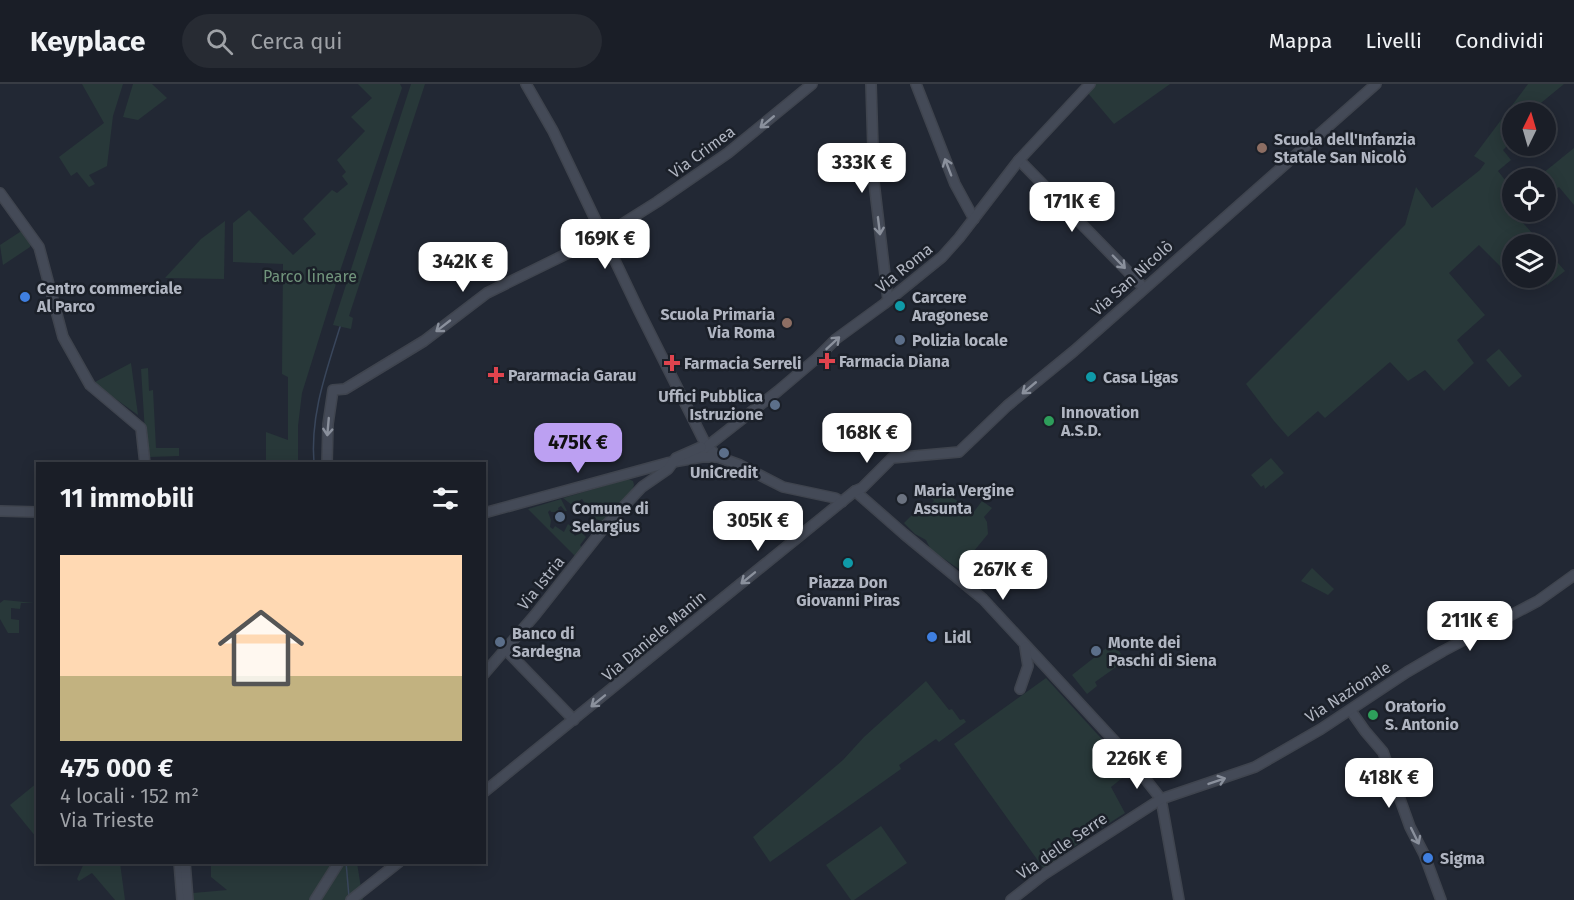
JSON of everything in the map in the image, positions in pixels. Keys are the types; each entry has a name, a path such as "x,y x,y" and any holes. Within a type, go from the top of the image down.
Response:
{"street":[{"path":"526,84 553,131 706,446 718,457 755,472 783,487 835,498 842,502"},
{"name":"Via Crimea","path":"327,462 328,424 333,390 345,389 424,341 488,292 603,236 657,202 728,153 812,84"},
{"path":"871,84 874,182 888,300"},
{"path":"916,84 955,184 974,219"},
{"name":"Via Roma","path":"706,446 717,440 777,392 836,339 942,257 1019,160 1090,84"},
{"name":"Via San Nicolò","path":"892,458 959,452 1014,400 1376,84"},
{"path":"1019,160 1144,288"},
{"path":"0,193 39,247 63,337 90,385 141,428 145,462"},
{"path":"691,459 706,446"},
{"path":"673,463 676,458 706,446"},
{"path":"486,512 667,463 718,457"},
{"name":"Via Daniele Manin","path":"486,790 855,490 862,488 892,458"},
{"name":"Via Istria","path":"486,672 535,615 607,524 643,487 673,463"},
{"path":"635,472 643,487"},
{"path":"855,490 983,599 1120,748 1161,799 1179,900"},
{"path":"0,512 36,512"},
{"name":"Via Nazionale","path":"1161,799 1255,767 1351,711 1407,672 1443,651 1538,602 1574,575"},
{"path":"1020,689 1028,666 1026,646"},
{"path":"505,649 574,720"},
{"path":"1351,711 1383,752 1410,827 1424,854 1441,900"},
{"name":"Via delle Serre","path":"1011,900 1043,876 1161,799"},
{"path":"179,864 182,900"},
{"path":"185,864 188,900"},
{"path":"351,900 396,864"},
{"path":"315,900 337,866"}],"green space":[{"path":"82,84 123,84 113,116 107,166 89,175 95,184 89,187 77,172 71,176 59,157 104,123"},
{"path":"133,84 152,84 167,98 138,120 123,117"},
{"name":"Parco lineare","path":"358,84 400,84 402,88 340,271 302,393 298,426 298,462 266,462 266,432 288,440 288,377 282,374 283,264 233,262 233,223 249,210 293,255 316,234 303,219 332,190 337,193 348,184 342,176 346,172 337,160 365,131 351,117 372,98"},
{"path":"411,84 425,84 349,316 353,318 351,329 333,325"},
{"path":"1094,84 1170,84 1114,124 1087,92"},
{"path":"1528,84 1564,84 1542,102 1514,102"},
{"path":"1502,119 1502,156 1508,156 1511,160 1498,171 1502,176 1502,222 1522,222 1533,234 1502,234 1502,268 1479,245 1449,273 1485,315 1457,340 1474,363 1444,391 1425,370 1408,381 1390,362 1325,418 1318,411 1288,437 1246,384 1405,225 1416,187 1432,208 1480,170 1485,163 1474,156"},
{"path":"1574,148 1574,205 1559,187 1556,189 1556,168 1549,168"},
{"path":"225,221 224,279 165,278 201,239"},
{"path":"23,230 31,243 30,247 3,265 0,245"},
{"path":"1556,261 1565,271 1556,278"},
{"path":"1499,349 1522,376 1509,387 1486,360"},
{"path":"131,363 138,415 95,382"},
{"path":"148,368 149,391 153,390 156,448 179,448 179,456 150,457 145,433 141,369"},
{"path":"1271,458 1284,473 1265,489 1264,485 1261,487 1251,475"},
{"path":"628,479 633,481 634,485 631,493 603,522 596,519 582,499 572,505 563,498"},
{"path":"939,487 973,513 982,501 992,508 984,517 988,534 959,569 931,550 926,540 915,534 904,523 914,513 919,516 934,501 930,496"},
{"path":"561,499 567,511 561,506 558,508 559,512 550,510 548,512 551,520 550,527 553,529 555,526 564,532 568,524 574,529 571,531 575,536 581,532 586,537 580,545 582,548 575,556 528,509"},
{"path":"1312,568 1334,589 1328,595 1301,581"},
{"path":"4,600 34,603 21,603 20,609 11,608 11,619 19,620 19,633 8,633 0,619 0,603"},
{"path":"1114,645 1126,660 1095,682 1097,686 1087,694 1072,675 1109,646 1111,648"},
{"path":"1046,678 1131,771 1111,787 1125,813 1044,869 954,744"},
{"path":"926,681 949,710 952,709 960,720 964,719 966,722 939,742 936,739 899,765 901,769 770,862 753,837 843,760 864,737"},
{"path":"36,784 36,837 10,805"},
{"path":"881,826 907,863 851,900 826,865"},
{"path":"84,864 120,864 125,900 115,900 92,873 79,881 77,879"},
{"path":"211,864 333,864 310,900 194,900 193,893 227,890 211,877"},
{"path":"337,864 357,864 363,900 318,900"}],"waterway":[{"path":"314,462 314,428 317,411 340,327"},
{"path":"346,864 349,897"}],"place":[{"name":"Scuola dell'Infanzia Statale San Nicolò","path":"1262,148"},
{"name":"Centro commerciale Al Parco","path":"25,297"},
{"name":"Carcere Aragonese","path":"900,306"},
{"name":"Scuola Primaria Via Roma","path":"787,323"},
{"name":"Polizia locale","path":"900,340"},
{"name":"Farmacia Diana","path":"827,361"},
{"name":"Farmacia Serreli","path":"672,363"},
{"name":"Pararmacia Garau","path":"496,375"},
{"name":"Casa Ligas","path":"1091,377"},
{"name":"Uffici Pubblica Istruzione","path":"775,405"},
{"name":"Innovation A.S.D.","path":"1049,421"},
{"name":"UniCredit","path":"724,453"},
{"name":"Maria Vergine Assunta","path":"902,499"},
{"name":"Comune di Selargius","path":"560,517"},
{"name":"Piazza Don Giovanni Piras","path":"848,563"},
{"name":"Lidl","path":"932,637"},
{"name":"Banco di Sardegna","path":"500,642"},
{"name":"Monte dei Paschi di Siena","path":"1096,651"},
{"name":"Oratorio S. Antonio","path":"1373,715"},
{"name":"Sigma","path":"1428,858"}]}
